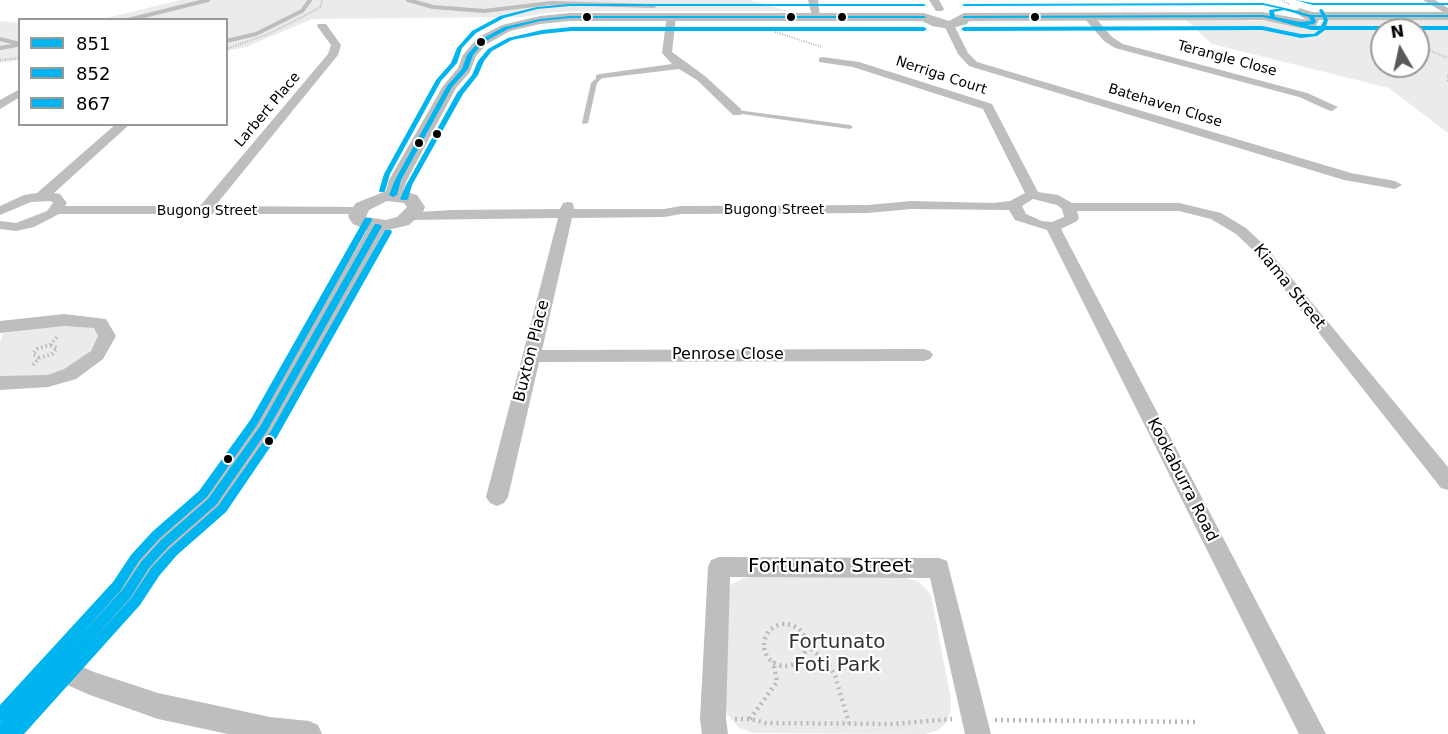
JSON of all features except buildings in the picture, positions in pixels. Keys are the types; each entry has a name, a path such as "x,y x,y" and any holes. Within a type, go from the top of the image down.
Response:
{"street":[{"path":"813,0 817,16"},
{"path":"1265,0 1285,22 1307,24 1314,21 1311,16"},
{"path":"1428,0 1448,14"},
{"path":"924,17 925,13 937,5 964,17 1089,17 1274,9 1297,11 1311,16 1448,14"},
{"path":"393,195 398,180 450,86 465,69 474,50 487,38 514,26 549,18 740,16 924,17 936,23 950,25 963,21 964,17"},
{"path":"671,17 667,53 707,83 737,112"},
{"name":"Terangle Close","path":"1089,17 1108,39 1119,46 1303,95 1332,107"},
{"name":"Batehaven Close","path":"950,25 963,54 970,62 979,66 1349,177 1395,185"},
{"name":"Larbert Place","path":"204,211 333,55 336,45 322,26"},
{"name":"Nerriga Court","path":"829,60 855,64 988,107 1033,195"},
{"path":"600,77 681,65"},
{"path":"0,105 18,93"},
{"path":"42,196 122,126"},
{"path":"0,733 127,593 145,565 165,543 212,502 264,428 376,199 393,195 406,197 412,209 395,224 368,219"},
{"path":"1033,195 1053,198 1069,207 1072,218 1068,222 1052,226 1040,225 1017,211 1024,196 1033,195"},
{"path":"0,211 17,202 42,196 59,200 60,203 56,210 45,218 3,229"},
{"name":"Kiama Street","path":"1069,207 1179,207 1216,216 1241,231 1260,249 1448,482"},
{"name":"Bugong Street","path":"412,209 452,214 567,210 664,213 681,210 868,209 885,213 1017,211"},
{"name":"Bugong Street","path":"56,210 204,211 368,219"},
{"name":"Buxton Place","path":"497,497 567,210"},
{"name":"Kookaburra Road","path":"1052,226 1312,734"},
{"path":"0,384 48,381 70,374 97,355 105,345 107,336 100,323 83,321 54,321 1,328"},
{"name":"Penrose Close","path":"532,356 924,355"},
{"name":"Fortunato Street","path":"715,734 718,567 939,568 978,734"},
{"path":"58,668 90,683 158,706 270,730 309,734"}],"lane":[{"path":"585,123 594,83 600,77"},
{"path":"737,112 850,127"}],"path":[{"path":"228,48 266,35 306,15 320,7 322,0"},
{"path":"740,16 753,26 844,54 829,60"},
{"path":"1430,51 1448,58"},
{"path":"0,60 18,58"},
{"path":"1448,75 1448,82"},
{"path":"46,345 54,345 57,348 52,354 39,358 33,354 37,349 46,345"},
{"path":"779,625 793,627 804,636 807,645 805,656 794,664 780,665 768,657 763,644 768,632 779,625"},
{"path":"807,645 828,664 835,676 849,723"},
{"path":"750,719 777,682 773,661"}],"green space":[{"path":"181,0 750,0 788,11 585,11 552,12 522,17 312,19 246,47 228,51 228,18 106,18"},
{"path":"1430,18 1448,18 1448,133 1389,88 1212,44 1185,19 1270,21 1306,27 1318,25 1325,19 1370,19 1370,78 1430,78"},
{"path":"0,21 18,23 18,60 0,63"},
{"path":"56,326 90,327 100,332 96,350 51,377 0,379 0,341 4,333"},
{"name":"Fortunato Foti Park","path":"897,576 918,581 931,595 951,700 951,711 946,723 938,730 925,734 752,733 738,727 728,715 723,702 726,591 731,585 743,578 751,577"}],"waterway":[{"path":"136,18 208,0"},
{"path":"228,41 256,34 302,11 310,0"},
{"path":"408,0 433,7 484,11 551,3 654,6"},
{"path":"0,39 18,44"},
{"path":"0,48 17,45"}],"transit line":[{"name":"867","path":"1297,0 1313,4 1448,4"},
{"name":"867","path":"964,5 1263,4 1300,12"},
{"name":"867","path":"382,191 387,174 439,80 454,63 460,48 474,32 502,17 537,8 570,5 924,5"},
{"name":"851","path":"1273,17 1271,11 1284,9 1311,16 1448,16"},
{"name":"852","path":"964,29 1262,28 1301,36 1315,35 1323,29 1326,20 1321,10"},
{"name":"851","path":"964,17 1263,16 1300,24 1312,23 1314,21 1311,16"},
{"name":"851","path":"393,195 398,180 450,86 465,69 470,55 482,41 506,28 540,20 570,17 924,17"},
{"name":"852","path":"1284,21 1311,28 1448,28"},
{"name":"852","path":"404,199 409,185 460,93 475,75 481,61 490,50 510,39 571,29 924,29"},
{"name":"867","path":"0,715 117,586 135,558 156,535 203,494 254,422 368,220"},
{"name":"851","path":"0,733 127,593 145,565 165,543 212,502 264,428 378,226"},
{"name":"852","path":"15,734 136,601 155,572 173,552 222,509 274,434 388,232"}]}
